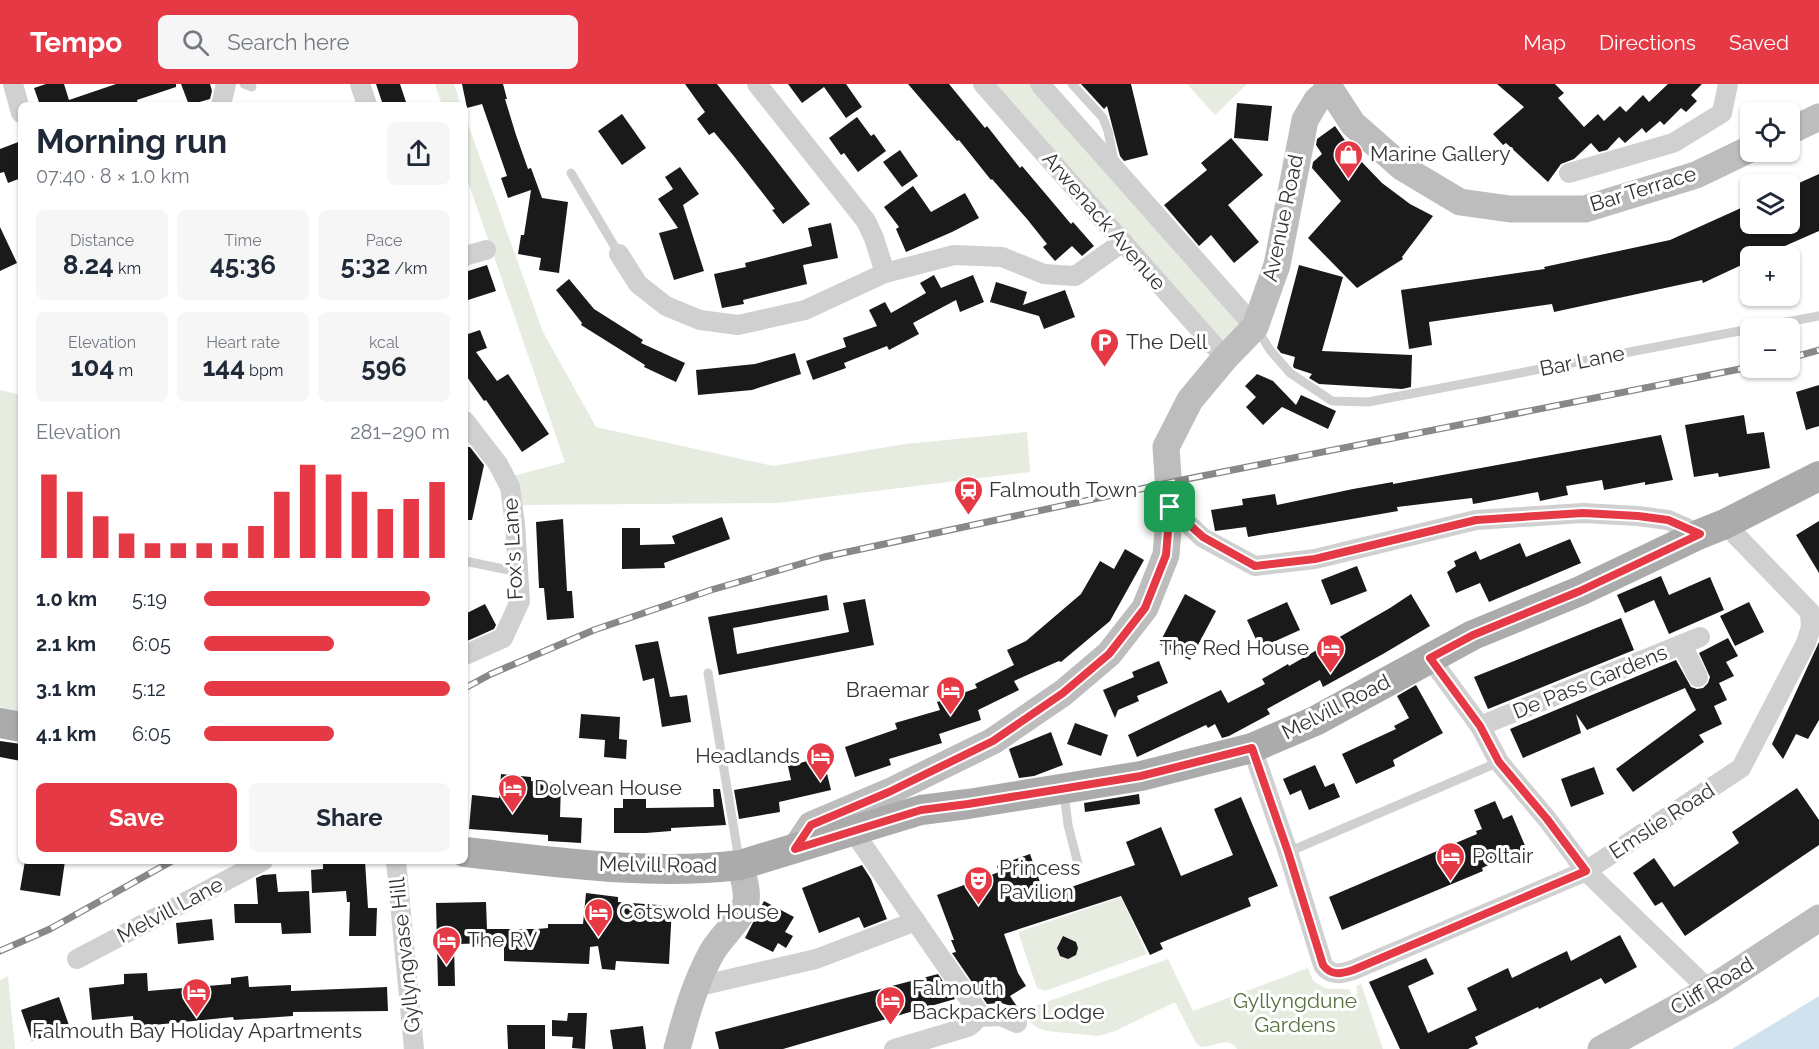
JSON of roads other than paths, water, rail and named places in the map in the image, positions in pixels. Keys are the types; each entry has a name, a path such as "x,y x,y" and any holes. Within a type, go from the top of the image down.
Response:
{"main road":[{"name":"Melvill Road","path":"468,852 644,869 740,865 921,810 1141,776 1252,748 1315,722 1473,635 1580,591 1819,476"},
{"path":"0,723 18,727"}],"street":[{"path":"13,84 18,102"},
{"path":"222,102 226,84"},
{"path":"360,84 366,102"},
{"path":"758,84 867,221 885,273"},
{"name":"Arwenack Avenue","path":"983,84 1225,358"},
{"name":"Arwenack Avenue","path":"1040,84 1256,327"},
{"path":"1569,173 1672,143 1722,113 1728,84"},
{"name":"Bar Terrace","path":"1328,86 1353,124 1403,168 1460,202 1510,209 1585,209 1696,175 1740,154"},
{"name":"Avenue Road","path":"795,849 811,825 889,792 993,741 1063,693 1109,654 1145,608 1166,555 1170,507 1166,447 1190,400 1225,358 1256,327 1277,265 1305,120 1328,86"},
{"path":"1800,126 1819,117"},
{"path":"619,254 638,284 666,306 700,320 738,325 805,310 885,273 954,255 1002,257 1044,274 1075,276 1123,242"},
{"path":"468,255 486,250"},
{"name":"Fox's Lane","path":"468,425 498,464 510,487 520,601 503,638 468,654"},
{"path":"1170,507 1203,537 1255,566 1315,559 1476,520 1583,513 1668,520 1712,529"},
{"name":"Emslie Road","path":"1252,748 1288,852 1323,965 1334,974 1353,970 1586,871 1741,768 1806,643 1816,629 1810,612 1712,529"},
{"name":"De Pass Gardens","path":"1480,726 1691,641 1698,677"},
{"path":"1430,658 1480,726 1499,762 1547,819 1586,871 1709,990"},
{"path":"853,831 974,1005 978,1017"},
{"name":"Melvill Lane","path":"77,959 257,864"},
{"name":"Gyllyngvase Hill","path":"396,864 414,1049"},
{"path":"677,1049 695,987 713,951 746,904 746,890 740,865"},
{"name":"Cliff Road","path":"1601,1049 1709,990 1819,918"},
{"path":"695,987 816,959 916,921"},
{"path":"978,1017 1001,1016 1017,1023"},
{"path":"894,1049 968,1027 978,1017"}],"lane":[{"path":"1072,84 1104,118 1115,169"},
{"path":"571,173 619,254"},
{"name":"Bar Lane","path":"1800,320 1819,316"},
{"name":"Bar Lane","path":"1256,327 1269,350 1290,373 1332,401 1368,402 1740,331"},
{"path":"468,562 518,572"},
{"path":"708,673 740,865"},
{"path":"1288,852 1499,762"},
{"path":"1063,788 1068,825 1078,864"}],"water":[{"path":"1819,996 1819,1049 1732,1049"}],"railway":[{"path":"1800,355 1819,350"},
{"path":"468,686 491,674 594,630 711,590 824,557 1187,479 1740,369"},
{"path":"0,951 50,929 167,864"}],"place":[{"name":"Marine Gallery","path":"1349,180"},
{"name":"The Dell","path":"1105,368"},
{"name":"Falmouth Town","path":"968,516"},
{"name":"The Red House","path":"1330,674"},
{"name":"Braemar","path":"950,716"},
{"name":"Headlands","path":"821,782"},
{"name":"Dolvean House","path":"513,814"},
{"name":"Poltair","path":"1451,882"},
{"name":"Princess Pavilion","path":"978,906"},
{"name":"Cotswold House","path":"598,938"},
{"name":"The RV","path":"446,966"},
{"name":"Falmouth Bay Holiday Apartments","path":"197,1018"},
{"name":"Falmouth Backpackers Lodge","path":"891,1026"}],"park label":[{"name":"Gyllyngdune Gardens","path":"1295,1013"}]}
